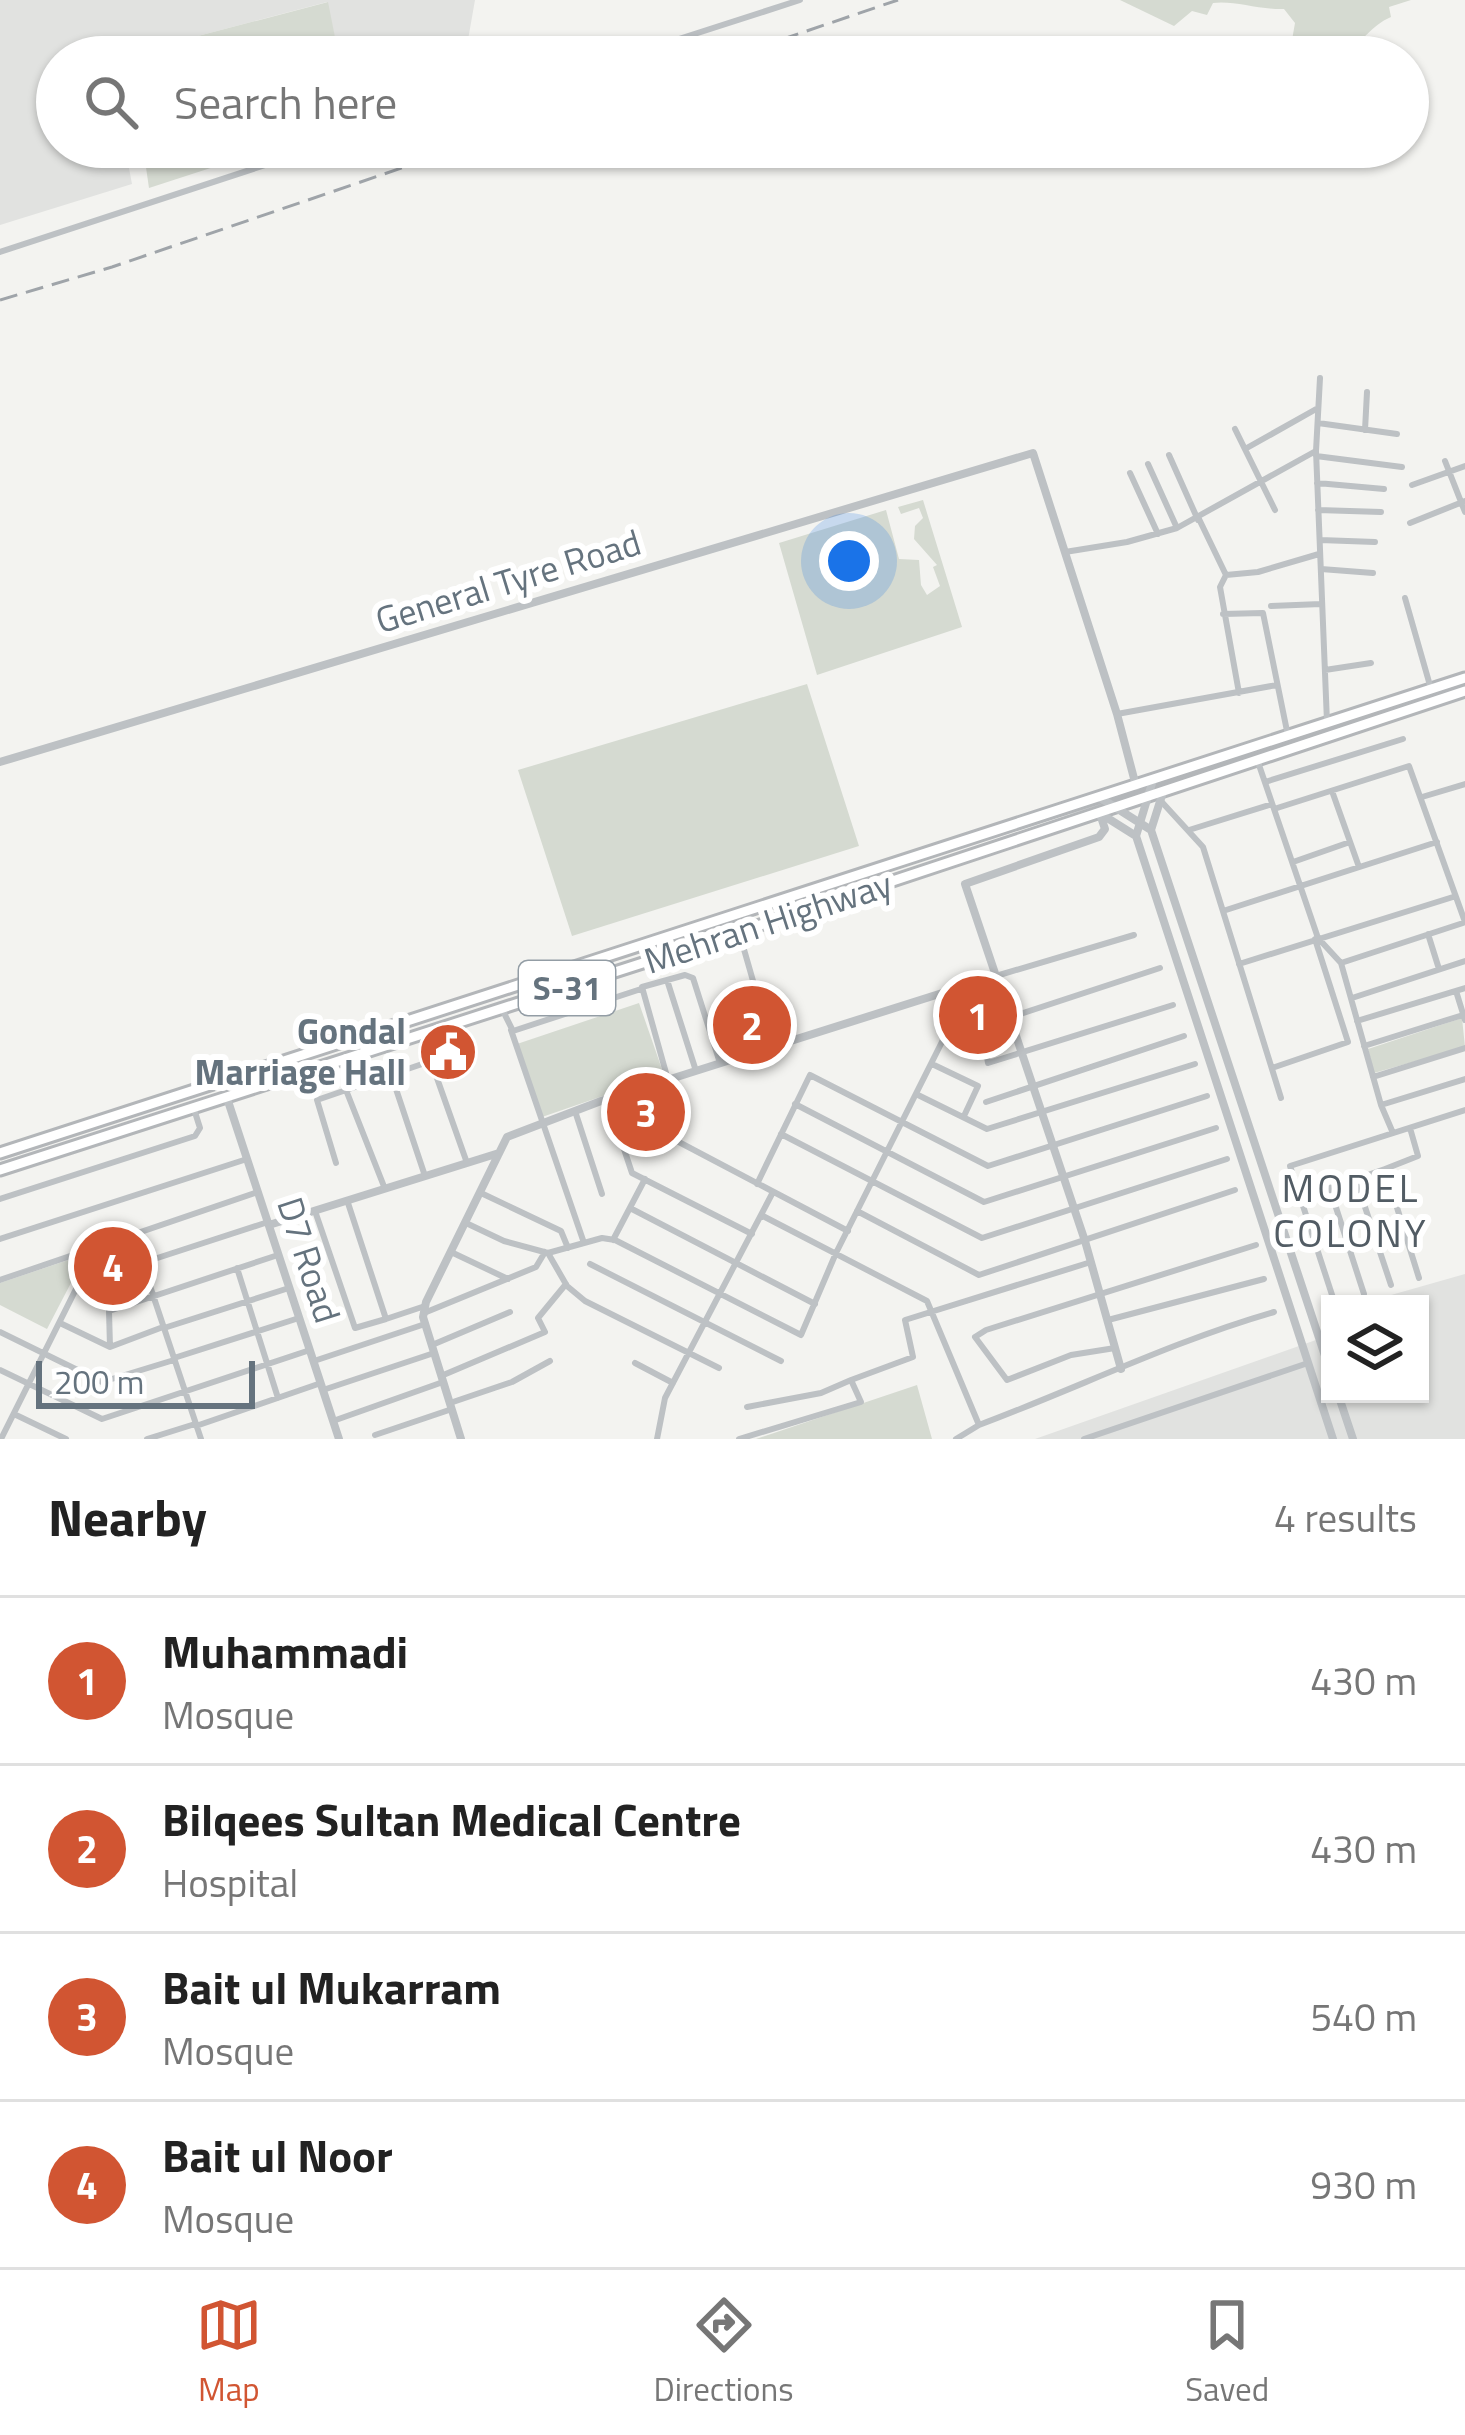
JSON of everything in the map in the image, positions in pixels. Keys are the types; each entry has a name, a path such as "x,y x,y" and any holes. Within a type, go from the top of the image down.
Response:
{"main road":[{"name":"Mehran Highway","path":"0,1153 1465,678"},
{"name":"Mehran Highway","path":"0,1170 1161,796 1465,691"},
{"path":"398,1022 404,1041"}],"street":[{"path":"688,36 800,0"},
{"path":"0,252 256,168"},
{"path":"1320,378 1316,454 1327,723"},
{"path":"1365,430 1367,392"},
{"path":"1245,449 1318,409"},
{"path":"1318,423 1397,434"},
{"path":"1235,429 1275,510"},
{"name":"General Tyre Road","path":"0,762 1033,453 1065,552"},
{"path":"1136,786 1065,552 1158,534 1198,520 1259,480 1316,454 1402,466"},
{"path":"1168,455 1226,575"},
{"path":"1445,461 1465,512"},
{"path":"1148,464 1177,528"},
{"path":"1412,485 1465,466"},
{"path":"1130,473 1158,534"},
{"path":"1317,483 1384,489"},
{"path":"1410,523 1463,502"},
{"path":"1318,510 1381,512"},
{"path":"1320,540 1375,542"},
{"path":"1226,575 1258,572 1320,554"},
{"path":"1321,569 1373,574"},
{"path":"1226,575 1220,587 1238,693"},
{"path":"1405,598 1430,689"},
{"path":"1271,606 1322,604"},
{"path":"1223,614 1263,613 1288,736"},
{"path":"1325,670 1370,663"},
{"path":"1117,713 1277,685"},
{"path":"1265,782 1403,739"},
{"path":"1258,760 1348,1042 1272,1068"},
{"path":"1189,830 1409,766 1465,922 1341,963"},
{"path":"1153,780 1136,836 1333,1439"},
{"path":"1422,797 1465,784"},
{"path":"1331,790 1359,867"},
{"path":"1100,796 1150,830"},
{"path":"1161,796 1203,847 1281,1098"},
{"path":"1161,796 1150,830 1321,1344"},
{"path":"1100,814 1136,836"},
{"path":"1100,814 1105,830 1099,837 965,884 1085,1241 1121,1369"},
{"path":"1293,862 1350,842"},
{"path":"1223,911 1437,842"},
{"path":"1239,964 1454,896"},
{"path":"739,932 772,1047"},
{"path":"1428,934 1439,969"},
{"path":"461,1439 425,1314 508,1137 601,1101 1134,935"},
{"path":"1316,938 1341,963 1393,1133"},
{"path":"1352,998 1465,961"},
{"path":"1010,1017 1160,968"},
{"path":"511,1030 685,975 693,977 720,1064"},
{"path":"667,980 696,1071"},
{"path":"466,1223 546,1253 613,1240 801,1335 836,1253 971,984"},
{"path":"641,988 668,1080"},
{"path":"1357,1021 1460,990 1464,1018 1364,1046"},
{"path":"945,1036 987,1058 988,1063 1173,1004"},
{"path":"502,1009 584,1243"},
{"path":"986,1102 1184,1036"},
{"path":"1373,1077 1465,1049"},
{"path":"336,1163 316,1102 428,1062 467,1163"},
{"path":"932,1064 978,1086 964,1116"},
{"path":"916,1094 987,1129 1196,1064"},
{"path":"391,1074 424,1176"},
{"path":"757,1184 810,1075 988,1166 1207,1096"},
{"path":"1381,1105 1465,1078"},
{"path":"346,1090 385,1189"},
{"name":"D7 Road","path":"227,1098 339,1439"},
{"path":"601,1101 848,1231"},
{"path":"795,1104 984,1202 1216,1128"},
{"path":"0,1199 195,1136 200,1128 194,1108"},
{"path":"1332,1295 1290,1166 1465,1110"},
{"path":"575,1111 602,1194"},
{"path":"634,1119 624,1149 632,1173 752,1234"},
{"path":"1301,1198 1418,1156 1410,1128"},
{"path":"781,1134 982,1238 1226,1159"},
{"path":"142,1263 500,1153"},
{"path":"0,1239 247,1159"},
{"path":"1385,1169 1419,1278"},
{"path":"613,1240 645,1179"},
{"path":"1356,1180 1391,1285"},
{"path":"1329,1188 1364,1294"},
{"path":"857,1211 979,1275 1235,1190"},
{"path":"0,1280 258,1192"},
{"path":"657,1439 663,1403 773,1192"},
{"path":"481,1193 561,1232 568,1248"},
{"path":"347,1201 386,1319"},
{"path":"630,1208 815,1304"},
{"path":"315,1210 355,1328 425,1314"},
{"path":"761,1216 920,1296 979,1425"},
{"path":"133,1235 201,1439"},
{"path":"1115,1348 1071,1355 1006,1380 975,1337 1256,1245"},
{"path":"1,1439 96,1248"},
{"path":"451,1252 510,1280"},
{"path":"314,1361 510,1280 536,1267 546,1253"},
{"path":"546,1253 566,1284 585,1301 719,1368"},
{"path":"110,1347 107,1312 278,1255"},
{"path":"747,1406 821,1393 913,1357 905,1320 1091,1262"},
{"path":"590,1264 781,1361"},
{"path":"236,1268 278,1398"},
{"path":"1108,1320 1264,1279"},
{"path":"333,1421 545,1332 538,1318 566,1284"},
{"path":"60,1323 110,1347 289,1288"},
{"path":"147,1439 433,1349 510,1312"},
{"path":"956,1439 979,1425 1193,1337 1274,1312"},
{"path":"0,1332 102,1382 299,1318"},
{"path":"0,1370 102,1418 310,1350"},
{"path":"375,1435 512,1382 550,1361"},
{"path":"635,1363 673,1383"},
{"path":"1085,1439 1309,1363"},
{"path":"740,1439 861,1402 851,1380"},
{"path":"1341,1403 1352,1439"},
{"path":"14,1414 66,1439"}],"shaded area":[{"path":"0,0 475,0 469,36 334,36 327,2 198,36 36,36 36,168 129,168 132,184 0,225"},
{"path":"1120,0 1411,0 1389,7 1391,17 1365,36 1293,36 1295,23 1284,9 1229,3 1213,3 1207,15 1192,11 1174,26"},
{"path":"328,2 335,36 198,36"},
{"path":"146,168 210,168 149,188"},
{"path":"923,500 962,627 817,675 779,543 886,510 899,559 919,560 921,585 927,595 940,586 933,567 937,565 914,539 915,526 923,518 919,508 901,514 898,507"},
{"path":"807,684 859,846 572,936 518,770"},
{"path":"639,1003 664,1075 542,1117 517,1044"},
{"path":"1462,1018 1465,1047 1374,1073 1368,1049"},
{"path":"86,1254 47,1329 0,1305 0,1283"},
{"path":"1465,1274 1465,1439 1035,1439 1321,1338 1321,1403 1429,1403 1429,1295 1391,1295"},
{"path":"917,1385 932,1439 756,1439"}],"railway":[{"path":"792,36 898,0"},
{"path":"0,300 112,267 402,168"}],"place":[{"name":"Muhammadi","path":"978,1015"},
{"name":"Bilqees Sultan Medical Centre","path":"752,1025"},
{"name":"Gondal Marriage Hall","path":"448,1052"},
{"name":"Bait ul Mukarram","path":"646,1112"},
{"name":"Bait ul Noor","path":"113,1266"}],"district":[{"name":"MODEL COLONY","path":"1351,1210"}]}
